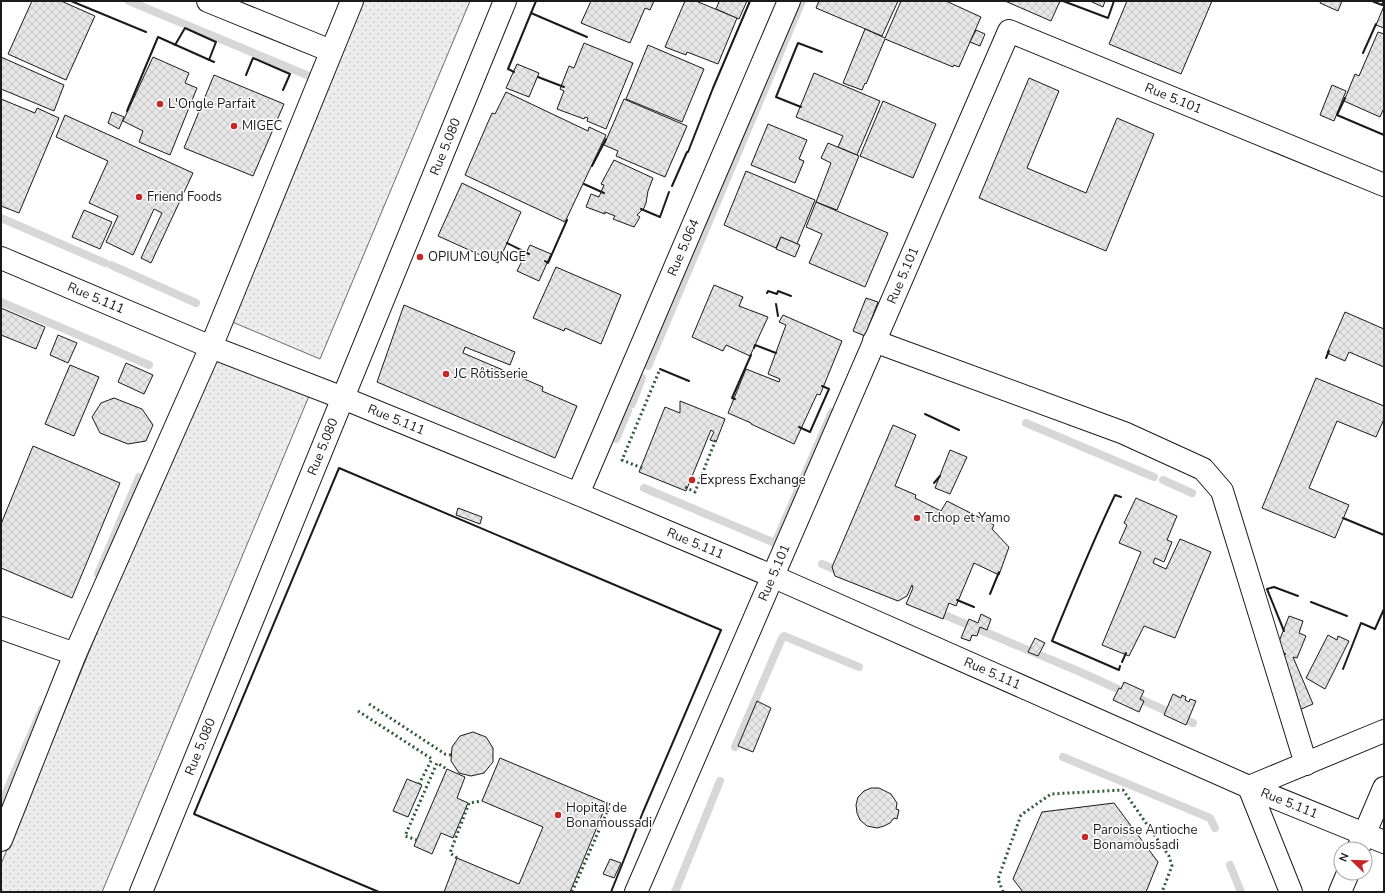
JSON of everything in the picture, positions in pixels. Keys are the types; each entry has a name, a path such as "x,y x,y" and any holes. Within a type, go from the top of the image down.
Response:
{"street":[{"path":"208,1 331,51"},
{"path":"1,840 75,654 211,347 352,1"},
{"name":"Rue 5.080","path":"141,892 505,1"},
{"name":"Rue 5.064","path":"578,494 789,1"},
{"name":"Rue 5.101","path":"636,892 1009,31 1384,185"},
{"name":"Rue 5.111","path":"1,258 211,347 343,398 578,494 772,576 1369,841"},
{"path":"874,341 1124,433 1203,469 1222,491 1306,764"},
{"path":"1,628 75,654"},
{"path":"1291,892 1249,787 1384,731"},
{"path":"1369,841 1384,788"},
{"path":"1340,892 1345,881"}],"shaded area":[{"path":"364,1 470,1 320,359 230,321"},
{"path":"212,356 309,396 102,892 1,892 1,864"}],"building":[{"path":"32,1 61,1 95,16 66,80 8,54"},
{"path":"591,1 654,1 650,10 645,8 630,43 581,23"},
{"path":"685,1 696,1 737,18 718,64 687,52 686,55 665,47"},
{"path":"716,1 747,1 739,19 716,9 719,2"},
{"path":"819,1 898,1 882,36 816,8"},
{"path":"901,1 946,1 981,17 959,67 954,65 953,67 885,39 862,90 843,83 865,29 885,38"},
{"path":"1005,1 1060,1 1051,21"},
{"path":"1090,1 1105,1 1103,7"},
{"path":"1127,1 1212,1 1181,74 1109,44"},
{"path":"1321,1 1342,1 1338,11 1320,3"},
{"path":"1384,6 1384,28 1376,25"},
{"path":"976,30 985,34 980,46 970,42"},
{"path":"1378,32 1384,34 1384,110 1380,117 1344,101 1355,74 1359,76"},
{"path":"584,43 633,63 606,129 587,121 588,118 585,117 584,119 557,109 564,91 560,89 569,66 574,68"},
{"path":"648,45 704,69 682,122 626,99"},
{"path":"1,57 64,85 54,111 1,89"},
{"name":"L'Ongle Parfait","path":"153,57 189,73 185,83 197,88 170,155 139,142 143,131 123,121"},
{"path":"517,64 539,73 529,97 506,88"},
{"path":"814,73 880,101 857,155 838,147 843,136 796,117"},
{"name":"MIGEC","path":"214,75 284,104 253,176 184,148"},
{"path":"1029,78 1059,91 1027,168 1086,193 1117,118 1154,134 1106,251 979,198"},
{"path":"1332,85 1346,91 1334,121 1320,115"},
{"path":"506,92 588,131 589,127 606,135 565,222 465,175 492,113 495,114"},
{"path":"1,99 35,113 37,108 59,118 19,213 1,206"},
{"path":"624,99 687,126 665,177 616,156 618,151 604,145"},
{"path":"883,101 936,124 913,178 860,156"},
{"path":"112,112 124,117 119,129 108,123"},
{"path":"65,115 193,173 151,263 141,258 162,213 154,209 133,255 106,242 118,216 89,203 108,161 56,137"},
{"path":"768,124 807,140 799,159 804,161 795,183 751,165"},
{"path":"828,143 859,156 837,210 816,202 831,163 821,158"},
{"path":"614,160 653,178 648,191 646,203 644,208 637,215 640,217 634,227 613,219 615,216 586,207 591,194 599,197 604,185 601,184"},
{"path":"746,171 815,200 797,244 781,237 776,248 724,225"},
{"path":"462,183 521,212 498,263 438,236"},
{"path":"816,202 888,233 865,287 809,263 822,234 806,227"},
{"path":"84,210 112,222 100,249 72,237"},
{"path":"781,237 800,245 795,257 776,249"},
{"path":"530,245 551,254 539,281 517,271"},
{"path":"556,267 621,295 601,344 565,328 564,331 533,318"},
{"path":"714,285 743,297 739,306 768,317 750,356 726,345 723,351 692,337"},
{"path":"866,298 878,302 865,336 853,331"},
{"name":"JC Rôtisserie","path":"404,305 515,352 510,365 465,347 463,353 543,387 542,391 577,406 555,458 377,382"},
{"path":"1,308 45,327 36,349 1,335"},
{"path":"1345,312 1384,329 1384,367 1349,352 1345,361 1327,353"},
{"path":"783,315 842,341 820,395 817,394 794,444 728,413 746,369 779,382 780,379 768,374 786,325 779,322"},
{"path":"58,335 77,343 68,363 50,355"},
{"path":"126,363 153,375 144,394 118,382"},
{"path":"70,365 99,377 74,436 45,424"},
{"path":"1316,378 1384,406 1384,419 1376,437 1337,421 1309,488 1349,505 1335,538 1262,508"},
{"path":"114,398 142,409 153,425 146,441 128,444 100,433 92,417 101,403"},
{"path":"680,401 725,419 716,442 710,440 714,432 711,430 686,491 639,472 665,407 680,413"},
{"name":"Tchop et Yamo","path":"893,425 916,435 895,486 916,495 915,498 941,511 947,501 994,525 992,529 1009,547 999,575 974,563 956,606 949,603 943,619 906,604 913,588 912,585 907,596 898,601 835,576 832,567"},
{"path":"33,446 120,483 72,598 1,568 1,524"},
{"path":"950,450 967,457 950,494 935,488"},
{"path":"1136,498 1177,516 1167,540 1172,542 1164,562 1155,558 1153,563 1166,569 1180,539 1211,552 1175,638 1144,626 1129,656 1102,645 1141,552 1119,543 1127,525 1124,523"},
{"path":"458,508 482,517 480,524 456,515"},
{"path":"981,614 991,619 987,630 980,627 977,636 972,635 970,641 961,638 969,619 978,623"},
{"path":"1289,616 1303,621 1299,633 1306,636 1297,658 1293,657 1313,704 1299,710 1278,657 1286,654 1276,649"},
{"path":"1328,635 1337,640 1338,636 1349,641 1325,689 1306,678"},
{"path":"1035,638 1045,643 1038,656 1028,652"},
{"path":"1124,682 1144,691 1140,699 1144,701 1139,712 1113,700"},
{"path":"1173,694 1181,698 1182,695 1186,697 1185,700 1189,702 1190,699 1196,701 1186,725 1164,715"},
{"path":"757,701 771,708 753,752 738,746"},
{"path":"473,732 486,737 493,748 493,762 484,773 471,776 459,773 451,761 452,747 460,736"},
{"name":"Hopital de Bonamoussadi","path":"500,758 607,803 570,892 444,892 457,858 519,884 543,827 482,801"},
{"path":"447,769 465,777 457,798 468,803 453,838 441,833 432,854 414,846"},
{"path":"407,779 422,785 408,817 393,811"},
{"path":"871,788 879,788 891,794 897,803 896,809 899,810 897,819 894,818 890,823 877,828 867,826 860,820 856,805 858,797 864,791"},
{"name":"Paroisse Antioche Bonamoussadi","path":"1114,803 1158,862 1146,892 1023,892 1013,879 1042,812"},
{"path":"610,859 621,863 614,878 603,874"}],"waterway":[{"path":"129,1 309,76"},
{"path":"648,366 802,1"},
{"path":"1,218 105,263"},
{"path":"111,265 196,303"},
{"path":"1,302 149,365"},
{"path":"632,404 642,378"},
{"path":"616,439 628,411"},
{"path":"644,488 775,543 832,412"},
{"path":"1026,423 1154,477"},
{"path":"98,574 139,477"},
{"path":"1163,480 1192,493"},
{"path":"822,564 841,572"},
{"path":"935,611 1078,671 1193,723"},
{"path":"735,747 784,636 859,667"},
{"path":"1,804 42,709"},
{"path":"1063,757 1210,818 1215,828"},
{"path":"675,892 720,781"},
{"path":"1230,865 1241,892"}],"hedge":[{"path":"642,468 622,460 660,369"},
{"path":"685,487 695,492 716,439"},
{"path":"369,704 445,754 451,755"},
{"path":"358,711 432,759 419,784"},
{"path":"417,840 405,836 437,763 447,769"},
{"path":"1003,892 998,879 1021,815 1051,794 1123,790 1169,856 1172,866 1162,892"},
{"path":"457,858 450,853 469,803 482,801"},
{"path":"572,892 610,805 607,803"}],"wall":[{"path":"71,1 146,32"},
{"path":"514,72 508,69 536,1"},
{"path":"672,186 688,152 750,1"},
{"path":"1063,1 1108,18 1114,1"},
{"path":"1372,1 1382,5 1384,1"},
{"path":"531,13 587,37"},
{"path":"1363,53 1376,24"},
{"path":"175,45 185,28 216,42 209,60"},
{"path":"127,111 158,37 214,62"},
{"path":"801,107 776,97 798,43 822,52"},
{"path":"246,75 253,58 290,74 283,90"},
{"path":"538,77 564,87"},
{"path":"1345,98 1337,115 1384,135"},
{"path":"592,166 606,139"},
{"path":"584,184 604,193"},
{"path":"641,209 660,217 669,192"},
{"path":"545,261 548,263 567,220"},
{"path":"507,243 529,254"},
{"path":"767,293 768,291 777,294 778,291 791,296"},
{"path":"776,304 778,316"},
{"path":"754,348 755,345 776,353"},
{"path":"1326,358 1329,351"},
{"path":"735,399 732,398 751,355"},
{"path":"660,369 689,381"},
{"path":"799,427 810,432 829,389 822,386"},
{"path":"925,414 959,430"},
{"path":"379,892 194,814 339,468 721,630 643,812 611,892"},
{"path":"934,483 940,476"},
{"path":"1120,666 1119,670 1052,641 1090,549 1115,495 1121,497"},
{"path":"1343,518 1384,535"},
{"path":"990,594 999,572"},
{"path":"1284,631 1267,589 1274,587 1298,596"},
{"path":"957,600 974,607"},
{"path":"1311,602 1347,616"},
{"path":"1343,669 1361,623 1375,629 1384,609"},
{"path":"1122,662 1126,653"}],"place":[{"name":"L'Ongle Parfait","path":"160,104"},
{"name":"MIGEC","path":"234,126"},
{"name":"Friend Foods","path":"139,197"},
{"name":"OPIUM LOUNGE","path":"420,257"},
{"name":"JC Rôtisserie","path":"446,374"},
{"name":"Express Exchange","path":"692,480"},
{"name":"Tchop et Yamo","path":"917,518"},
{"name":"Hopital de Bonamoussadi","path":"558,815"},
{"name":"Paroisse Antioche Bonamoussadi","path":"1085,837"}]}
